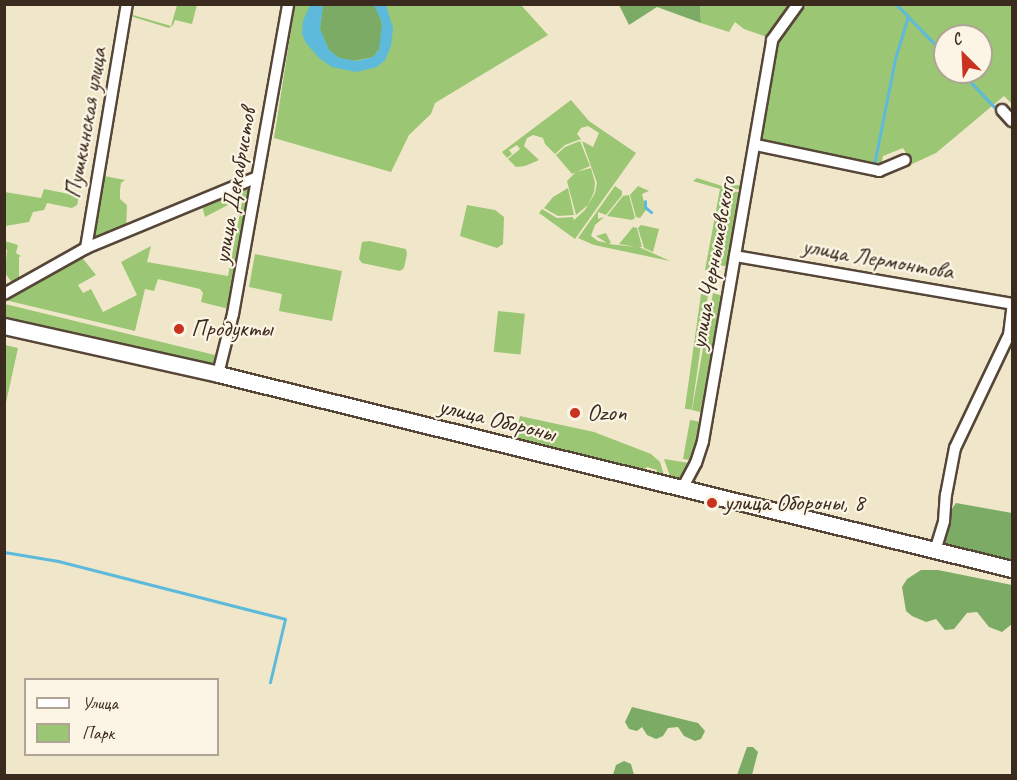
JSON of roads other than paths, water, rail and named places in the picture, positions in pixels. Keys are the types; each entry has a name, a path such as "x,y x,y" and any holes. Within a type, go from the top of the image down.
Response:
{"street":[{"name":"Пушкинская улица","path":"86,248 127,4"},
{"name":"улица Декабристов","path":"218,374 233,314 288,4"},
{"name":"улица Чернышевского","path":"682,489 696,463 703,441 756,145 772,40 798,4"},
{"path":"1002,110 1012,121"},
{"path":"756,145 785,149 879,171 905,160"},
{"path":"4,294 86,248 257,177"},
{"name":"улица Лермонтова","path":"735,256 1012,304"},
{"path":"935,551 944,521 945,495 955,448 1008,335 1012,309"},
{"name":"улица Обороны","path":"4,326 218,374 1012,569"}],"water":[{"path":"310,5 323,5 320,29 329,50 339,58 357,61 373,57 379,50 382,23 374,5 386,5 393,28 391,46 385,60 377,67 356,72 332,67 319,58 306,43 302,34 303,21"}],"waterway":[{"path":"896,4 933,43"},
{"path":"874,165 895,59 908,16"},
{"path":"972,84 999,112"},
{"path":"645,201 645,207 651,212"},
{"path":"4,552 58,561 285,619 270,682"}],"place":[{"name":"Продукты","path":"179,329"},
{"name":"Ozon","path":"575,413"},
{"name":"улица Обороны, 8","path":"712,503"}]}
